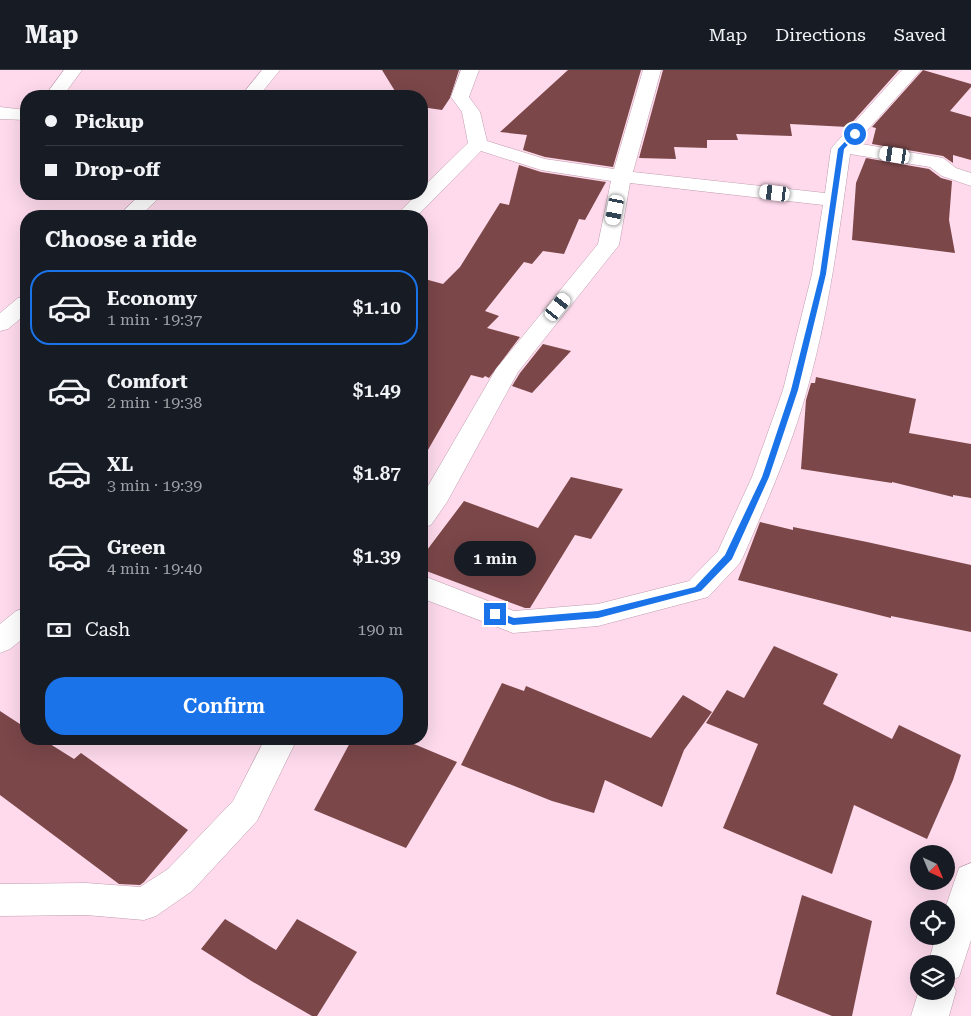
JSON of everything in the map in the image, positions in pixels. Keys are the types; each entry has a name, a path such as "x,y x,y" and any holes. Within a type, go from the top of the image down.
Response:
{"street":[{"path":"59,90 74,70"},
{"path":"255,90 271,70"},
{"path":"470,70 460,97 471,112 478,144"},
{"path":"428,509 438,496 508,369 608,245 622,175 652,70"},
{"path":"428,589 513,622 598,615 698,589 729,557 765,477 795,390 823,274 841,149 912,70"},
{"path":"0,113 20,115"},
{"path":"478,144 541,164 584,172 833,200"},
{"path":"428,194 478,144"},
{"path":"843,147 936,162 949,172 971,180"},
{"path":"135,210 146,200"},
{"path":"412,210 422,200"},
{"path":"0,324 20,308"},
{"path":"0,641 20,625"},
{"path":"0,900 86,899 144,904 180,880 244,811 279,745"},
{"path":"949,955 971,879"},
{"path":"930,1016 935,1000"}],"building":[{"path":"382,70 459,70 450,98 442,110 428,108 428,90 394,90"},
{"path":"568,70 641,70 613,167 545,157 523,150 527,135 500,132"},
{"path":"663,70 899,70 848,127 790,124 792,136 736,134 738,140 707,140 707,148 674,147 676,159 639,158"},
{"path":"923,70 971,84 971,87 950,111 971,117 971,160 953,155 953,163 943,156 872,144 876,128 872,127"},
{"path":"866,158 929,169 941,178 952,181 949,220 955,253 852,240 856,183"},
{"path":"519,165 541,172 606,182 585,220 579,219 564,254 543,251 532,264 524,262 485,311 499,316 487,328 520,337 489,378 471,375 428,450 428,280 443,284 460,267 500,203 509,205"},
{"path":"543,344 571,351 532,393 512,386 520,373"},
{"path":"816,377 916,399 909,433 971,444 971,498 953,495 953,497 892,482 801,469 806,400 811,383 815,383"},
{"path":"571,477 623,489 591,539 575,535 530,608 525,608 428,572 428,549 464,501 538,528"},
{"path":"760,522 793,530 793,527 867,542 971,565 971,632 891,616 891,618 738,580"},
{"path":"774,646 838,674 823,704 892,739 899,725 961,755 953,780 927,839 854,805 832,874 723,828 758,744 706,723 727,690 744,698"},
{"path":"502,683 524,691 526,686 651,738 683,695 712,712 684,750 662,807 605,780 594,813 552,801 461,765"},
{"path":"0,711 20,724 20,745 52,745 74,759 81,753 188,830 144,882 140,885 119,884 0,795"},
{"path":"349,745 416,745 457,762 406,848 314,810"},
{"path":"802,895 872,921 852,1016 832,1016 776,994"},
{"path":"225,919 276,950 297,919 357,952 317,1016 312,1016 201,949"}],"route":[{"path":"495,614 513,622 598,615 698,589 729,557 765,477 795,390 823,274 841,149 855,134"}]}
